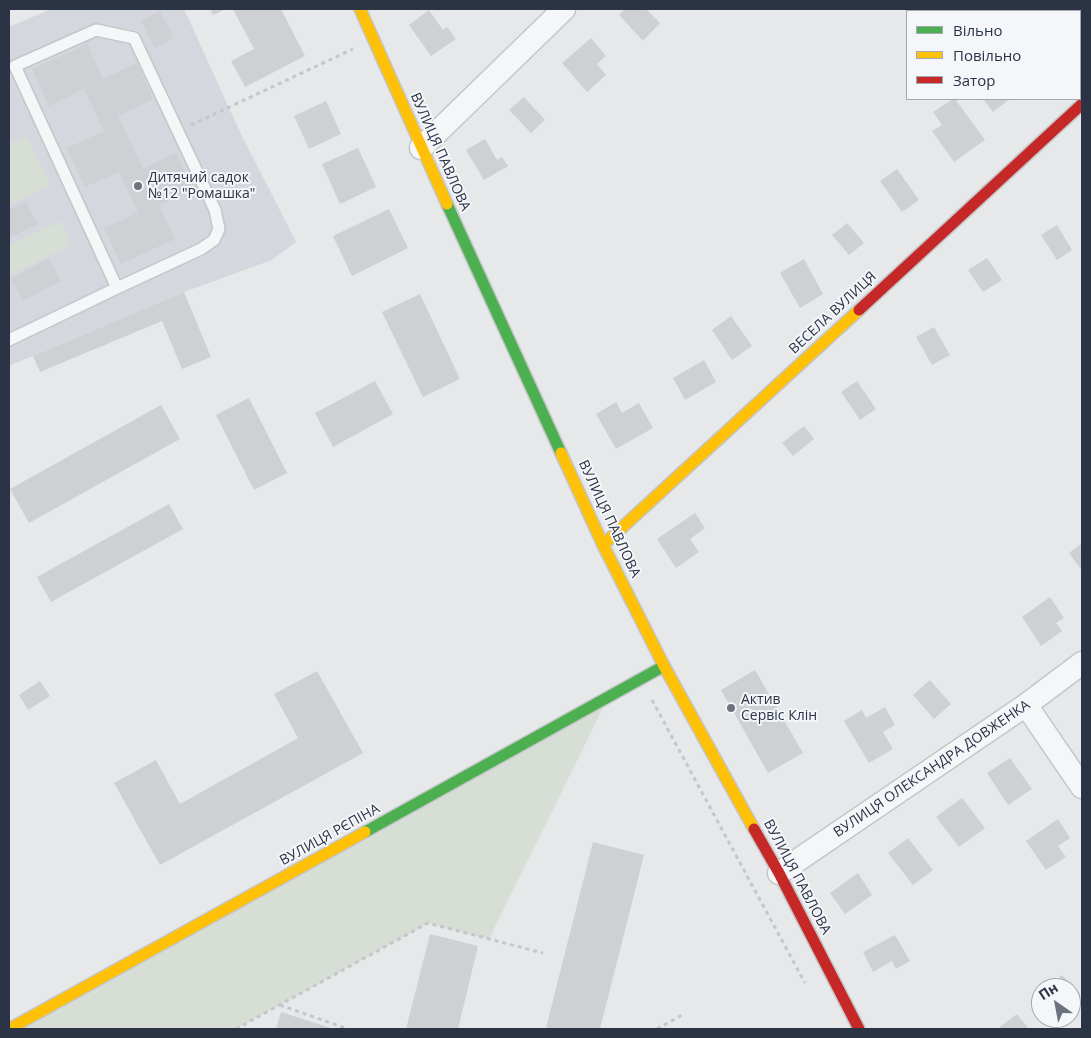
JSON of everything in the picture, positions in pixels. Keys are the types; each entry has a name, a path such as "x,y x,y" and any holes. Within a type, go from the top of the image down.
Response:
{"street":[{"name":"ВУЛИЦЯ ПАВЛОВА","path":"360,9 421,148 603,545 664,666 779,873 858,1029"},
{"path":"421,148 564,9"},
{"name":"ВЕСЕЛА ВУЛИЦЯ","path":"603,545 1082,104"},
{"name":"ВУЛИЦЯ ОЛЕКСАНДРА ДОВЖЕНКА","path":"779,873 1026,705 1082,663"},
{"name":"ВУЛИЦЯ РЄПІНА","path":"9,1029 664,666"},
{"path":"1026,705 1082,787"}],"lane":[{"path":"9,340 201,249 214,240 219,229 215,210 134,38 96,30 15,66 117,288"}],"path":[{"path":"178,131 374,39"},
{"path":"640,680 807,986"},
{"path":"236,1029 428,923 542,953"},
{"path":"280,1005 348,1029"},
{"path":"657,1029 682,1015"}],"shaded area":[{"name":"Дитячий садок №12 \"Ромашка\"","path":"51,9 184,9 239,130 296,242 272,260 184,292 9,366 9,27"},
{"path":"27,136 51,185 9,205 9,144"},
{"path":"60,221 72,245 9,276 9,246"},
{"path":"608,698 489,939 428,923 236,1029 9,1029"}],"building":[{"path":"210,9 226,9 213,15"},
{"path":"233,9 281,9 305,56 245,87 231,61 254,49"},
{"path":"625,9 646,9 660,23 643,41 619,15"},
{"path":"429,10 443,30 447,27 456,39 431,56 409,25"},
{"path":"160,11 174,38 155,48 141,21"},
{"path":"591,38 606,56 597,64 606,75 587,92 562,63"},
{"path":"87,44 103,79 137,63 153,99 118,116 143,169 176,153 193,189 159,205 175,239 121,264 104,228 138,213 119,172 85,187 67,148 104,131 84,89 49,106 32,69"},
{"path":"524,97 545,120 531,133 509,110"},
{"path":"951,100 956,100 985,140 954,162 932,131 942,125 933,112"},
{"path":"984,100 1009,100 993,112"},
{"path":"326,101 341,134 309,149 294,116"},
{"path":"485,139 497,160 502,157 508,166 484,180 466,150"},
{"path":"358,148 376,187 340,204 322,164"},
{"path":"897,169 919,200 902,212 880,181"},
{"path":"26,202 38,224 9,238 9,210"},
{"path":"389,209 408,248 352,276 333,236"},
{"path":"847,223 864,243 849,255 832,235"},
{"path":"1057,225 1072,250 1057,260 1041,235"},
{"path":"49,258 61,281 23,301 11,279"},
{"path":"987,258 1002,280 983,292 968,270"},
{"path":"804,259 823,294 800,308 780,273"},
{"path":"184,292 211,357 182,369 162,321 40,372 33,356"},
{"path":"420,294 460,379 423,397 382,312"},
{"path":"731,316 752,346 732,360 712,330"},
{"path":"934,327 950,355 932,365 916,337"},
{"path":"704,360 716,382 685,400 673,378"},
{"path":"375,381 393,414 333,447 315,413"},
{"path":"857,381 876,409 860,420 841,392"},
{"path":"249,398 287,473 254,490 216,415"},
{"path":"616,402 622,413 639,403 653,428 616,449 596,414"},
{"path":"161,405 180,439 29,523 10,489"},
{"path":"804,426 814,439 793,456 782,443"},
{"path":"169,504 183,529 51,602 37,577"},
{"path":"695,513 705,528 690,539 699,552 676,568 657,539"},
{"path":"1082,543 1082,571 1069,553"},
{"path":"1050,597 1064,618 1056,623 1062,631 1041,646 1022,617"},
{"path":"755,670 803,753 768,773 721,690"},
{"path":"317,671 363,753 160,865 114,783 156,760 180,804 298,738 274,694"},
{"path":"930,680 951,704 934,719 913,695"},
{"path":"40,681 50,696 28,710 19,695"},
{"path":"885,707 895,725 883,732 893,749 869,763 844,721 862,710 866,718"},
{"path":"1010,758 1032,789 1008,805 987,773"},
{"path":"962,798 985,828 959,847 936,817"},
{"path":"1058,819 1070,838 1058,846 1066,857 1046,870 1026,841"},
{"path":"908,838 933,870 913,885 888,853"},
{"path":"593,842 644,855 600,1029 546,1028"},
{"path":"858,873 872,895 845,914 830,893"},
{"path":"430,934 478,946 458,1029 406,1029"},
{"path":"895,935 910,961 896,969 892,961 873,972 863,952"},
{"path":"281,1012 334,1029 276,1029"},
{"path":"1017,1014 1029,1029 997,1029"}],"traffic: fast":[{"path":"447,204 561,453"},
{"path":"365,832 664,666"}],"traffic: slow":[{"path":"360,9 447,204"},
{"path":"603,545 859,310"},
{"path":"561,453 603,545 664,666 754,829"},
{"path":"9,1029 365,832"}],"traffic: jam":[{"path":"859,310 1082,104"},
{"path":"754,829 779,873 859,1029"}],"place":[{"name":"Дитячий садок №12 \"Ромашка\"","path":"138,186"},
{"name":"Актив Сервiс Клiн","path":"731,708"}]}
